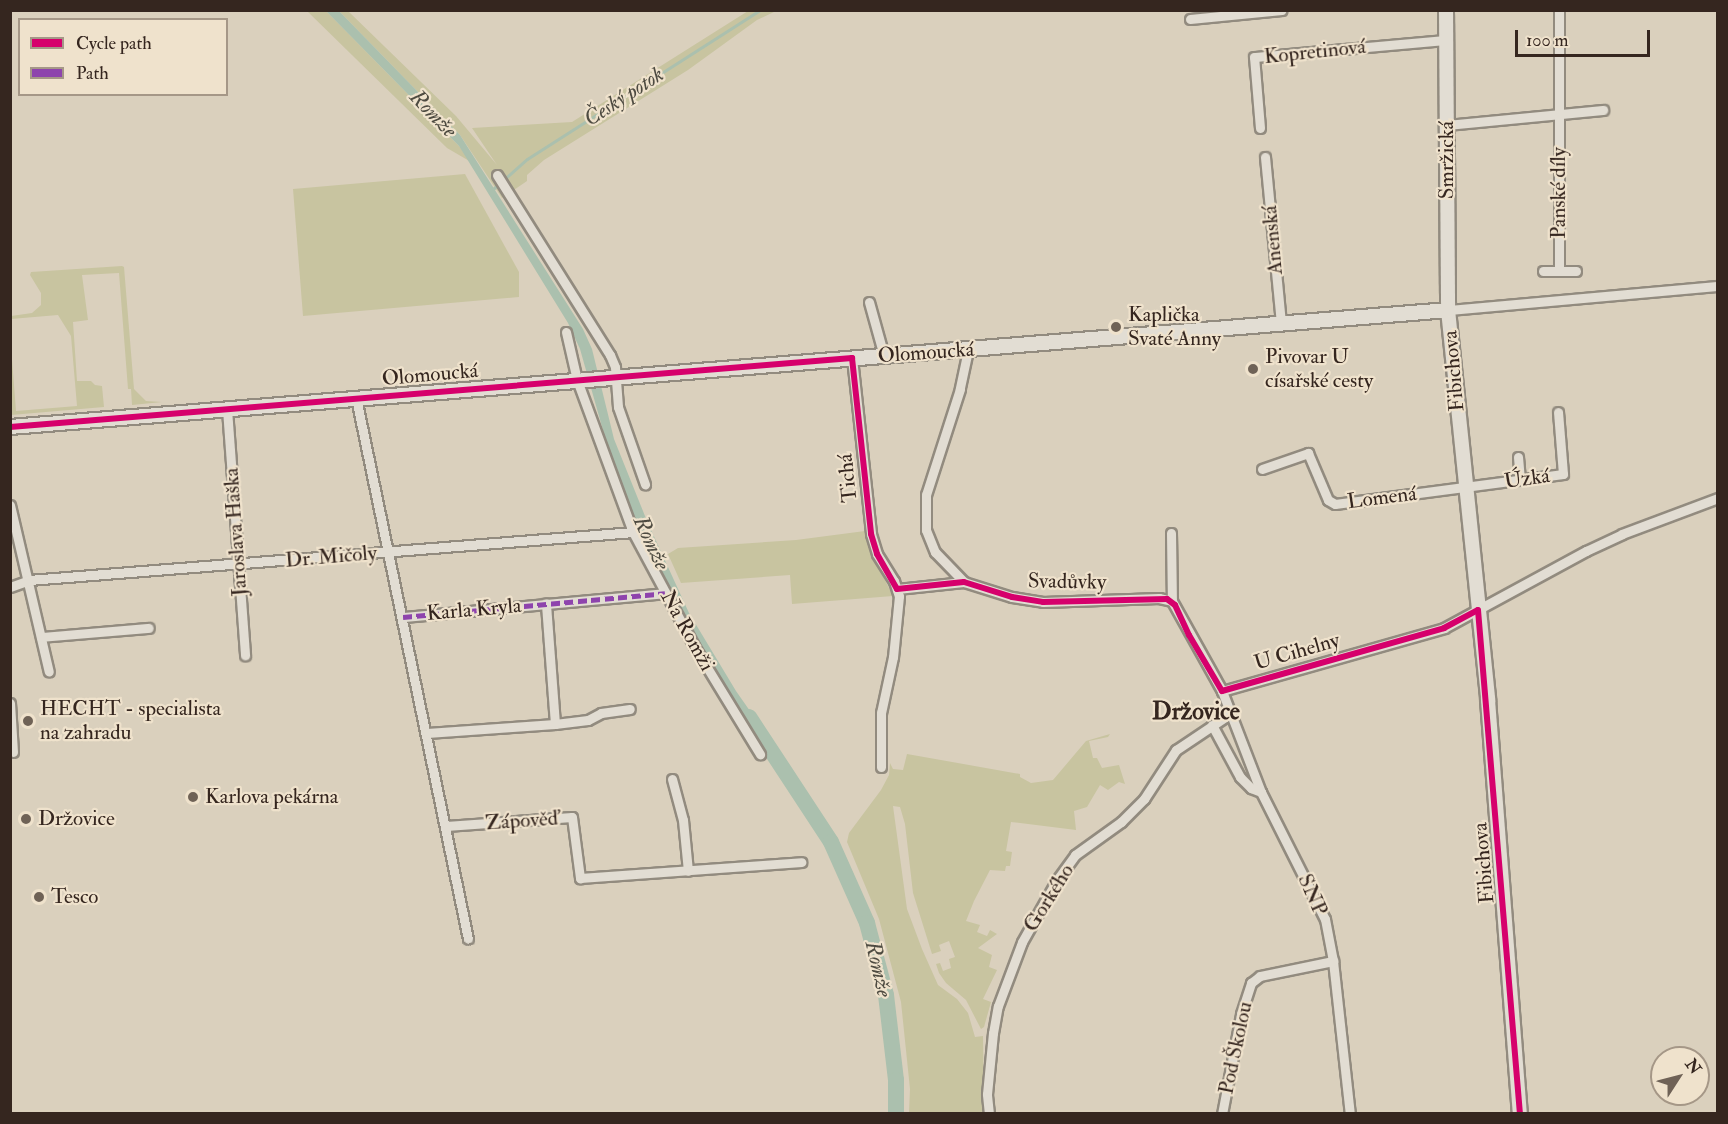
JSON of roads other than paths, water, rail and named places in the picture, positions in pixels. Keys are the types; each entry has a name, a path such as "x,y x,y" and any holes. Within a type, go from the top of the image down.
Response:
{"street":[{"path":"1190,19 1282,10"},
{"name":"Smržická","path":"1446,10 1448,310"},
{"name":"Panské díly","path":"1559,10 1559,271"},
{"name":"Kopretinová","path":"1260,128 1254,57 1446,40"},
{"name":"Panské díly","path":"1446,125 1603,110"},
{"name":"Anenská","path":"1265,157 1281,324"},
{"path":"497,175 610,355 618,407 645,484"},
{"path":"1543,272 1576,271"},
{"path":"1448,310 1718,286"},
{"path":"869,302 884,356"},
{"name":"Olomoucká","path":"10,427 1448,310"},
{"name":"Fibichova","path":"1448,310 1478,610 1520,1113"},
{"name":"Na Romži","path":"566,332 577,380 633,532 665,593 760,754"},
{"name":"Svadůvky","path":"968,350 960,389 928,485 924,515 932,548 964,582 1012,597 1043,602 1159,598 1172,601"},
{"name":"Tichá","path":"852,358 871,534 877,554 897,589 898,621 881,713 881,766"},
{"path":"356,398 468,939"},
{"name":"Jaroslava Haška","path":"227,409 245,655"},
{"name":"Úzká","path":"1465,488 1563,474 1558,412"},
{"name":"Lomená","path":"1262,469 1308,453 1328,500 1335,504 1465,488"},
{"path":"1518,457 1520,480"},
{"name":"U Cihelny","path":"1222,691 1444,628 1586,551 1622,534 1718,498"},
{"path":"10,505 49,672"},
{"name":"Dr. Mičoly","path":"10,587 29,580 633,532"},
{"path":"1171,533 1172,601 1222,691"},
{"path":"897,589 964,582"},
{"name":"Karla Kryla","path":"403,617 665,593"},
{"name":"Karla Kryla","path":"546,603 555,724"},
{"path":"41,637 149,628"},
{"name":"SNP","path":"1222,691 1261,792 1325,919 1333,961 1350,1113"},
{"path":"10,703 13,752"},
{"path":"427,733 555,724 588,720 601,713 630,709"},
{"name":"Gorkého","path":"988,1113 987,1094 998,1006 1022,942 1057,880 1075,855 1121,822 1144,799 1176,750 1231,713"},
{"path":"1212,725 1240,777 1251,788 1261,792"},
{"path":"672,779 683,820 688,871"},
{"name":"Zápověď","path":"446,826 572,817 580,879 801,862"},
{"name":"Pod Školou","path":"1222,1113 1242,1014 1251,983 1260,976 1333,961"}],"water":[{"path":"326,11 339,11 460,135 583,329 592,349 614,439 647,521 689,613 736,691 764,731 756,737 715,674 640,532 608,448 580,349 568,323 459,146"}],"waterway":[{"name":"Český potok","path":"493,189 527,159 760,10"},
{"name":"Romže","path":"749,717 831,842 867,923 886,995 896,1080 896,1114"}],"place":[{"name":"Kaplička Svaté Anny","path":"1116,327"},
{"name":"Pivovar U císařské cesty","path":"1253,369"},
{"name":"HECHT - specialista na zahradu","path":"28,721"},
{"name":"Karlova pekárna","path":"193,797"},
{"name":"Držovice","path":"26,819"},
{"name":"Tesco","path":"39,897"}],"district":[{"name":"Držovice","path":"1196,712"}]}
